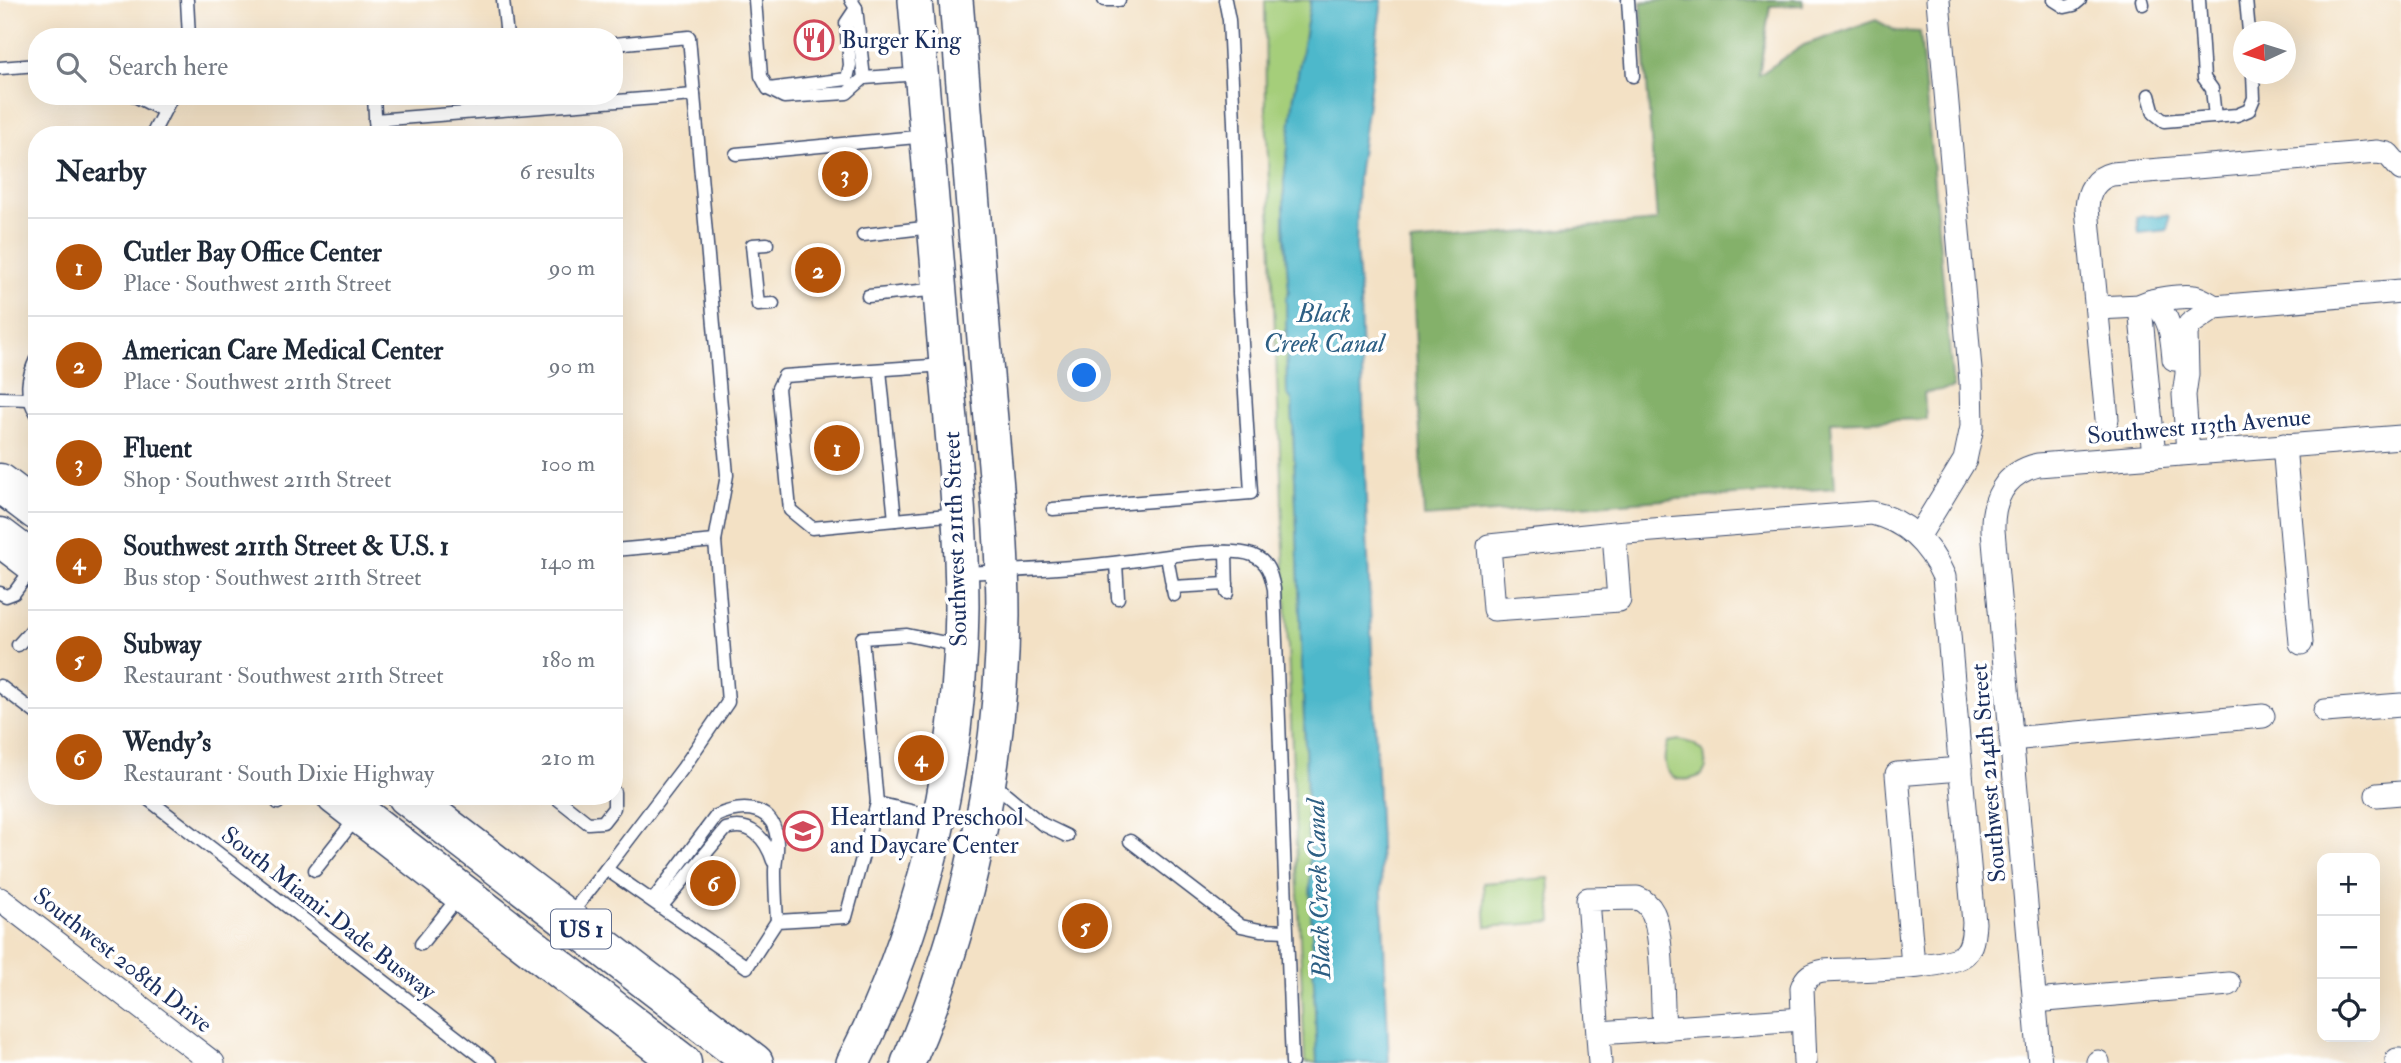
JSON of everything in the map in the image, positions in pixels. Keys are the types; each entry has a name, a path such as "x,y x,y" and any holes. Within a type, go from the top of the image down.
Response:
{"highway":[{"path":"0,483 28,504"},
{"name":"US 1","path":"348,805 682,1063"},
{"name":"US 1","path":"419,805 754,1063"}],"main road":[{"name":"Southwest 211th Street","path":"853,1063 882,999 912,919 940,818 949,764 960,646 961,573 958,514 915,0"},
{"name":"Southwest 211th Street","path":"908,1063 930,1006 965,893 989,780 1001,654 1002,572 956,0"}],"street":[{"path":"1918,537 1965,460 1972,427 1971,382 1938,0"},
{"path":"2107,419 2087,202 2094,185 2107,175 2377,152 2388,154 2401,169"},
{"path":"2188,453 2183,395 2187,374 2187,328 2215,307 2401,291"},
{"path":"2096,308 2196,297 2215,307"},
{"path":"2146,304 2161,309 2167,318 2172,334 2175,375 2183,395"},
{"path":"2146,304 2154,456"},
{"name":"Southwest 113th Avenue","path":"2007,482 2021,471 2038,466 2401,437"},
{"path":"2284,445 2301,643"},
{"name":"Southwest 214th Street","path":"2007,482 1994,509 1993,530 2040,1063"},
{"path":"1614,533 1619,600 1494,609 1489,546 1614,533 1872,513 1900,522 1918,537 1932,554 1944,577 1974,923 1972,942 1965,954 1941,963 1824,971 1806,978 1802,988 1805,1063"},
{"path":"2325,711 2401,705"},
{"path":"2011,739 2263,716"},
{"path":"1913,966 1897,774 1961,769"},
{"path":"2377,795 2401,793"},
{"path":"1601,1063 1588,899 1637,898 1644,900 1652,910 1657,934 1664,1029"},
{"name":"Southwest 208th Drive","path":"0,899 213,1063"},
{"path":"2035,1001 2229,984"},
{"path":"1599,1034 1803,1019"}],"lane":[{"path":"187,0 189,28"},
{"path":"503,0 506,28"},
{"path":"755,0 761,76 768,89 784,97 848,93 864,78 922,74"},
{"path":"1104,0 1119,0"},
{"path":"1053,509 1251,493 1239,293 1233,109 1225,0"},
{"path":"1628,0 1633,76"},
{"path":"2054,0 2065,7 2080,0"},
{"path":"2199,0 2204,78 2212,89 2215,117"},
{"path":"2246,0 2248,21"},
{"path":"768,89 847,79 849,65 846,23 854,4"},
{"path":"854,4 864,78"},
{"path":"567,919 683,768 728,702 715,541 727,475 689,37 623,43"},
{"path":"0,68 28,66"},
{"path":"2149,95 2154,113 2164,121 2237,115 2249,110 2254,98 2253,84"},
{"path":"623,98 694,95"},
{"path":"152,105 164,111"},
{"path":"156,126 167,105"},
{"path":"374,105 375,126"},
{"path":"375,120 490,105"},
{"path":"736,154 927,136"},
{"path":"863,235 934,226"},
{"path":"767,244 752,245 758,305 773,304"},
{"path":"868,296 940,289"},
{"path":"946,365 784,376 778,388 790,510 812,528 958,514"},
{"path":"880,370 895,520"},
{"path":"0,398 28,399"},
{"path":"623,549 715,541"},
{"path":"961,573 1116,563 1226,552 1251,554 1269,568 1274,589 1292,1063"},
{"path":"1167,556 1173,591 1227,588 1226,552"},
{"path":"0,593 6,596 14,593 26,555"},
{"path":"1116,563 1118,598"},
{"path":"18,645 28,634"},
{"path":"777,921 846,917 877,803 862,638 907,635 960,646"},
{"path":"0,686 28,707"},
{"path":"989,780 1042,824 1067,836"},
{"path":"877,803 940,818"},
{"name":"South Miami-Dade Busway","path":"156,805 490,1063"},
{"path":"315,870 348,805"},
{"path":"566,805 594,824 603,822 614,805"},
{"path":"606,869 747,967 777,921 775,868 778,841 772,824 764,814 746,808 732,809 716,816 657,903"},
{"path":"657,903 726,829 736,826 747,827 757,833 768,847 775,868"},
{"path":"1130,841 1241,926 1286,931"},
{"path":"421,944 462,893"}],"green space":[{"path":"1265,0 1311,0 1294,96 1284,182 1284,226 1289,291 1286,298 1287,393 1292,400 1317,1063 1305,1063 1266,111"},
{"path":"1803,0 1803,5 1770,6 1759,75 1804,45 1876,20 1896,31 1920,32 1953,388 1924,393 1926,419 1831,422 1835,488 1424,517 1411,242 1657,221 1641,2"},
{"path":"1680,740 1694,744 1704,753 1706,768 1702,775 1692,779 1675,778 1666,769 1665,752 1668,742"},
{"path":"1549,878 1552,922 1486,927 1483,883"}],"water":[{"name":"Black Creek Canal","path":"1311,0 1382,0 1358,176 1356,247 1389,1063 1317,1063 1292,400 1287,394 1286,298 1289,291 1284,226 1284,182 1294,96"},
{"path":"2167,215 2168,230 2139,233 2137,217"}],"place":[{"name":"Burger King","path":"814,40"},
{"name":"Fluent","path":"845,174"},
{"name":"American Care Medical Center","path":"818,270"},
{"name":"Cutler Bay Office Center","path":"837,448"},
{"name":"Southwest 211th Street & U.S. 1","path":"921,758"},
{"name":"Heartland Preschool and Daycare Center","path":"803,831"},
{"name":"Wendy's","path":"713,883"},
{"name":"Subway","path":"1085,926"}]}
